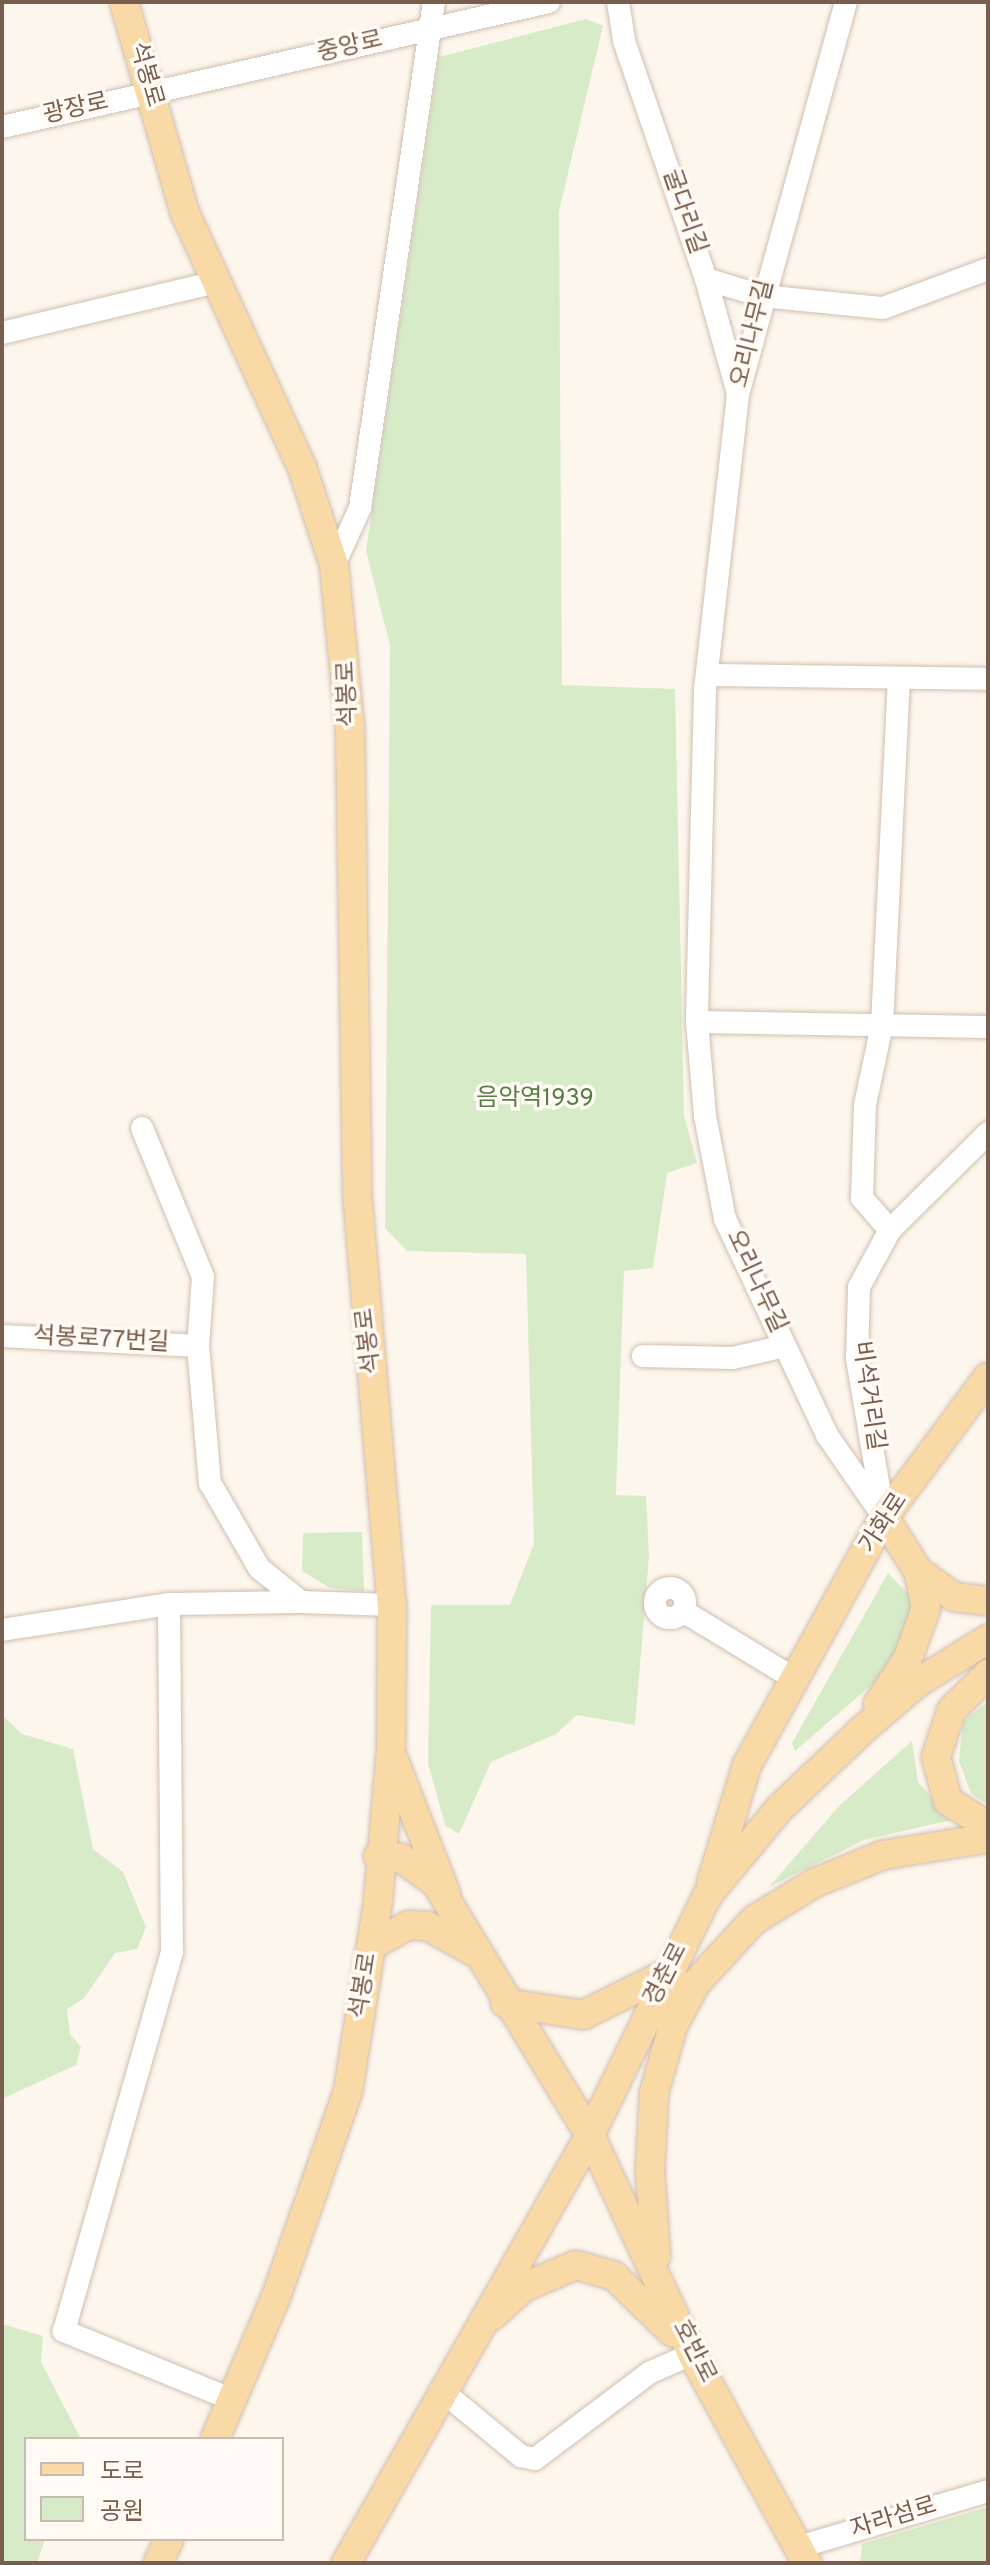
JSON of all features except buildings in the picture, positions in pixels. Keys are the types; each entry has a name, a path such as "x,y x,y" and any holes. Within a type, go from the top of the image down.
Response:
{"main road":[{"name":"석봉로","path":"124,2 185,213 302,467 334,565 350,729 357,1192 392,1605 391,1750 378,1856 372,1945 348,2091 233,2400 216,2437"},
{"name":"가화로","path":"707,1896 747,1765 884,1517 988,1377"},
{"path":"860,1732 922,1628 926,1600 918,1571 884,1517"},
{"path":"918,1571 954,1597 988,1601"},
{"name":"경춘로","path":"346,2563 468,2339 590,2135 707,1896 779,1809 860,1732 917,1683 988,1639"},
{"path":"988,1674 942,1724 936,1757 948,1801 988,1826"},
{"path":"391,1750 452,1910"},
{"path":"505,2003 583,2015 668,1973 814,1883 883,1855 988,1838"},
{"path":"378,1856 401,1858 436,1883 452,1910"},
{"name":"호반로","path":"452,1910 505,2003 590,2135 692,2354 803,2555"},
{"path":"663,2292 650,2171 660,2066 696,1983 754,1920"},
{"path":"372,1945 396,1928 428,1926 477,1955"},
{"path":"468,2339 524,2287 576,2265 633,2289 692,2354"},
{"path":"158,2563 168,2541"}],"street":[{"path":"334,565 360,508 434,2"},
{"name":"중앙로","path":"150,93 549,2"},
{"name":"굴다리길","path":"618,2 624,41 706,279 762,296 891,307 988,269"},
{"name":"오리나무길","path":"846,2 762,296 738,395 707,675 697,1022 705,1116 725,1219 827,1435 884,1517"},
{"name":"광장로","path":"2,127 150,93"},
{"path":"706,279 738,395"},
{"path":"2,333 216,282"},
{"path":"707,675 988,679"},
{"path":"890,1230 862,1198 865,1105 882,1025 899,678"},
{"path":"697,1022 988,1027"},
{"path":"142,1128 203,1277 198,1346"},
{"name":"비석거리길","path":"884,1517 857,1359 858,1292 890,1230 988,1133"},
{"name":"석봉로77번길","path":"2,1336 198,1346 210,1483 259,1568 301,1602"},
{"path":"643,1356 733,1358 785,1346"},
{"path":"2,1630 169,1604 301,1602 392,1605"},
{"path":"169,1604 172,1952 64,2331 233,2400"},
{"path":"683,1611 795,1679"},
{"path":"441,2390 521,2456 535,2459 649,2373 692,2354"},
{"name":"자라섬로","path":"803,2555 988,2491"}],"green space":[{"name":"음악역1939","path":"586,19 603,26 559,211 562,685 675,689 684,1115 697,1163 667,1173 653,1268 624,1271 616,1495 646,1496 649,1557 635,1725 577,1715 556,1734 491,1762 459,1834 445,1825 428,1763 431,1605 510,1605 534,1544 526,1254 407,1251 385,1228 390,645 366,551 439,57"},
{"path":"362,1532 364,1591 330,1588 302,1571 303,1533"},
{"path":"888,1573 917,1603 890,1669 795,1751 792,1743"},
{"path":"988,1701 988,1805 971,1793 959,1761 963,1722"},
{"path":"2,1715 22,1734 73,1749 93,1849 123,1872 146,1927 137,1949 115,1953 84,1998 67,2009 70,2034 81,2047 76,2065 2,2099"},
{"path":"912,1741 918,1782 952,1820 864,1840 769,1887 839,1806"},
{"path":"2,2324 43,2336 41,2362 80,2437 24,2437 24,2541 44,2541 37,2563 2,2563"},
{"path":"988,2507 988,2563 860,2563 862,2544"}]}
